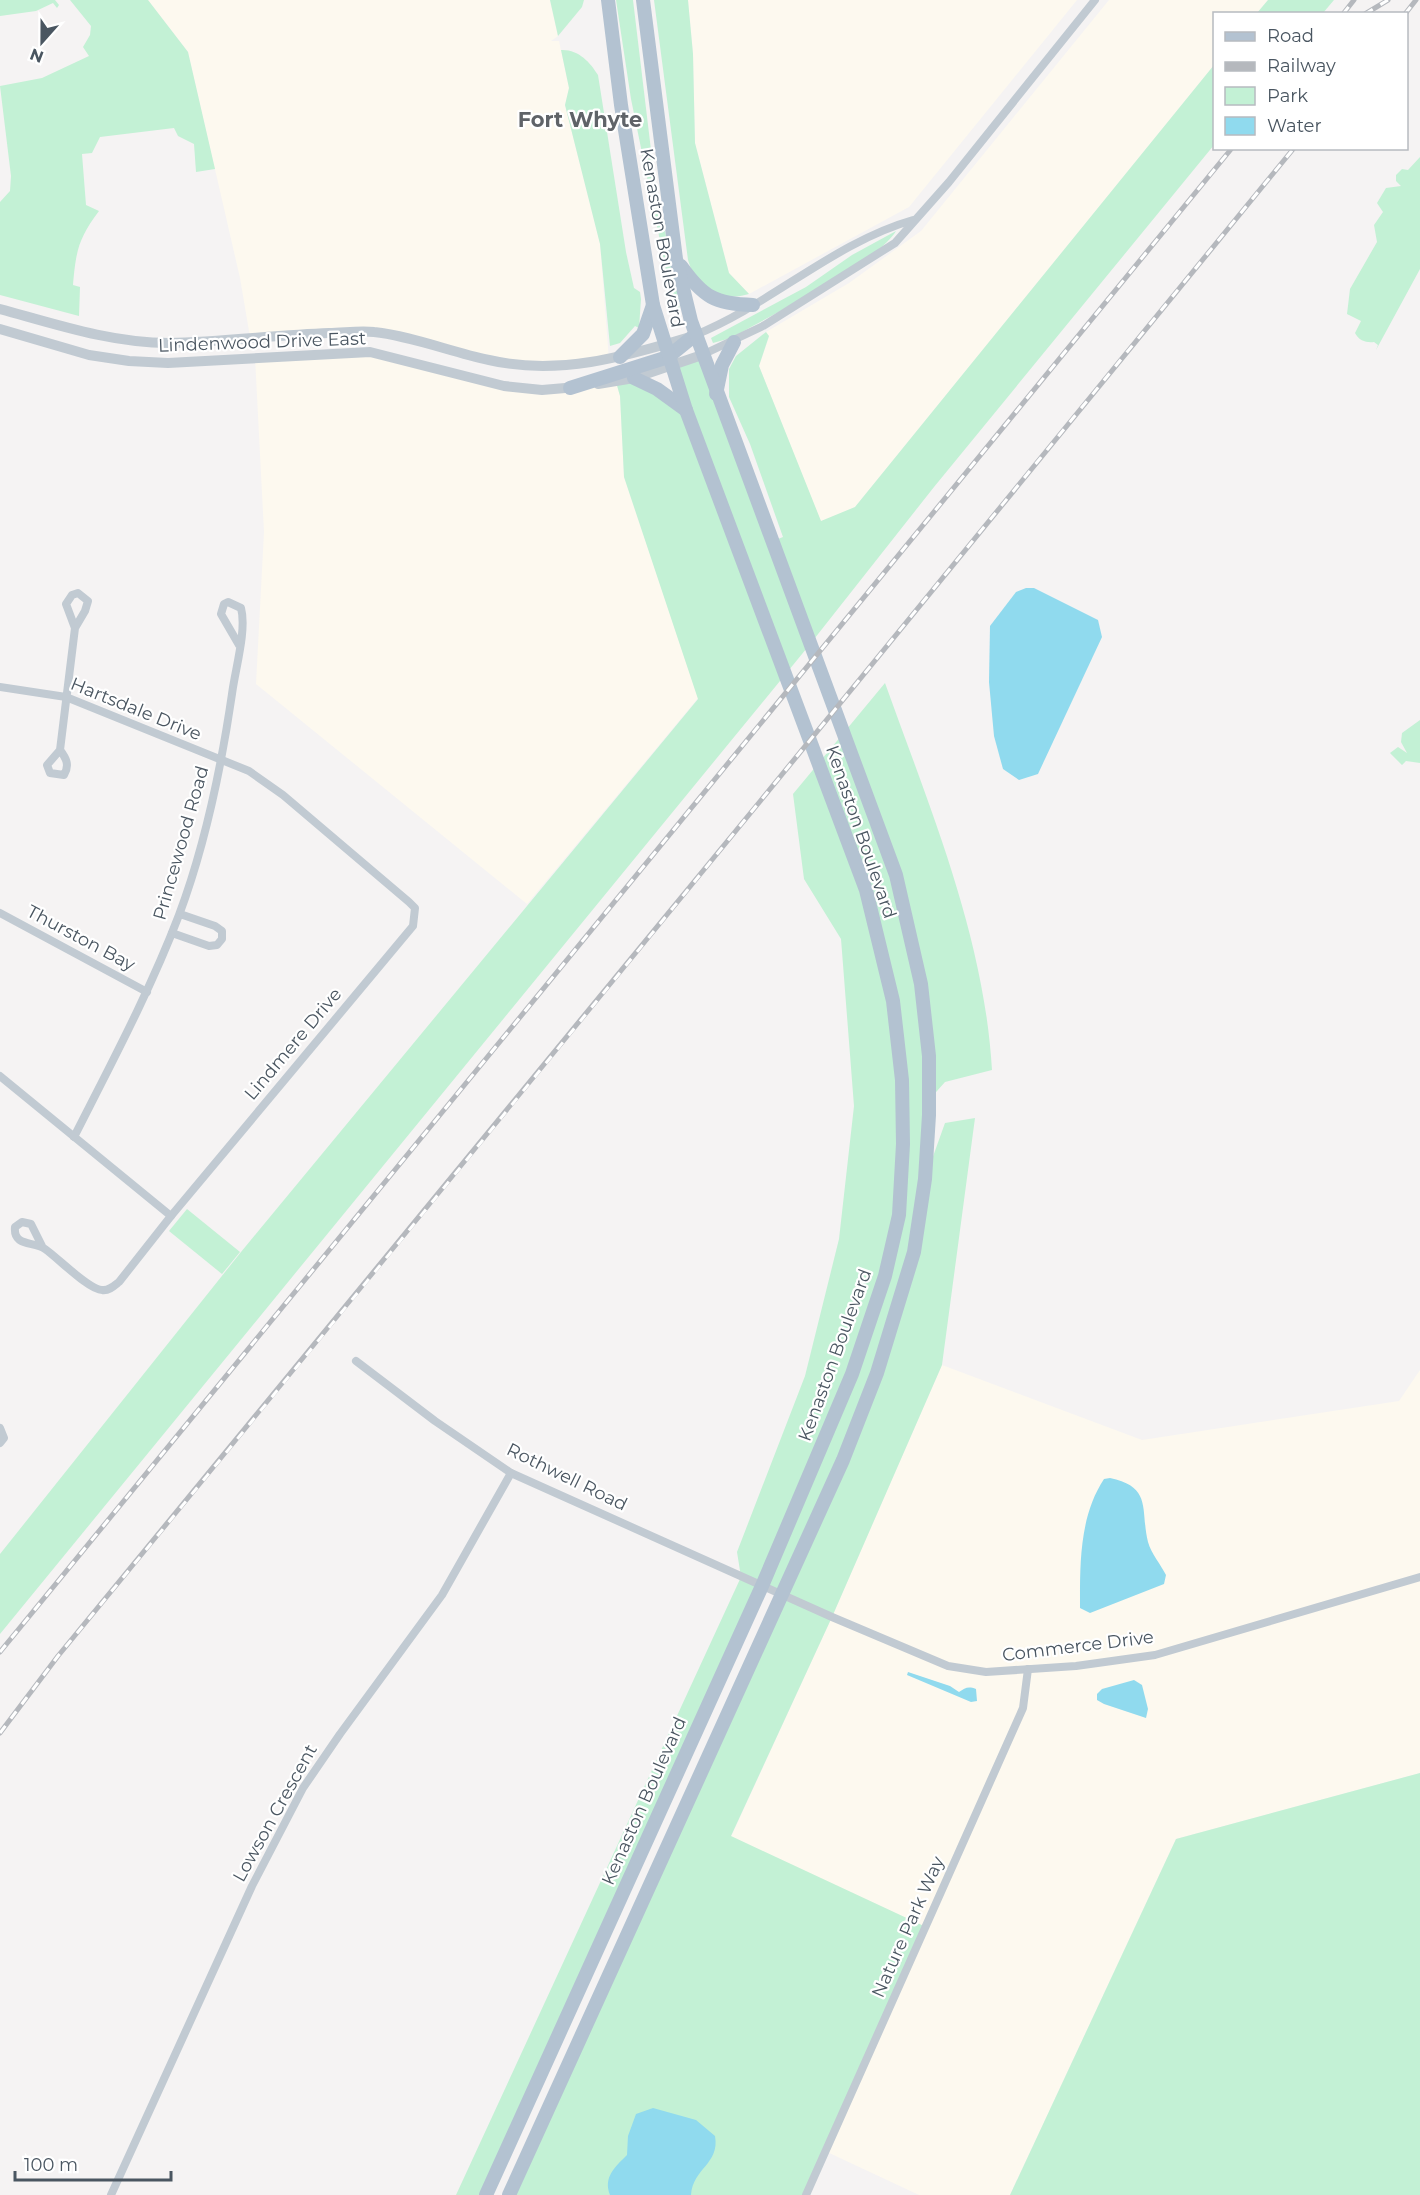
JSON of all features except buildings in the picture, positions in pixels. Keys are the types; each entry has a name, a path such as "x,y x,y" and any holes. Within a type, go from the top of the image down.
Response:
{"main road":[{"name":"Kenaston Boulevard","path":"486,2195 762,1586 852,1374 885,1276 898,1215 903,1144 902,1080 893,1001 866,890 686,410 653,305 621,105 608,0"},
{"name":"Kenaston Boulevard","path":"509,2195 856,1427 877,1373 914,1252 925,1179 929,1056 921,984 896,875 695,335 676,259 643,0"},
{"path":"676,259 701,292 711,299 733,305 753,305"},
{"path":"620,357 643,334 653,305"},
{"path":"570,388 668,356 695,335"},
{"path":"716,394 722,365 734,342"},
{"path":"634,378 657,388 686,410"}],"street":[{"path":"702,356 734,342 895,243 949,182 1095,0"},
{"path":"695,335 753,305 886,228 913,220"},
{"name":"Lindenwood Drive East","path":"0,309 81,331 129,340 169,343 263,335 374,332 492,361 530,366 569,367 620,357 702,356"},
{"name":"Lindenwood Drive East","path":"0,329 89,354 129,361 168,363 370,352 504,386 542,390 634,378 668,356"},
{"path":"60,750 75,628"},
{"name":"Princewood Road","path":"74,1137 147,992 180,914 197,860 222,761 239,645"},
{"name":"Hartsdale Drive","path":"0,687 66,697 222,761"},
{"name":"Lindmere Drive","path":"171,1216 406,934 416,918 415,908 409,902 267,782 249,771 222,761"},
{"name":"Thurston Bay","path":"0,913 147,992"},
{"path":"172,933 209,946 217,945 222,939 222,932 215,926 180,914"},
{"path":"0,1076 171,1216 119,1282 108,1290 96,1289 42,1246"},
{"name":"Rothwell Road","path":"356,1361 427,1415 512,1473 781,1594"},
{"path":"0,1428 4,1438 0,1443"},
{"name":"Lowson Crescent","path":"111,2195 252,1886 303,1788 442,1595 512,1473"},
{"name":"Commerce Drive","path":"781,1594 948,1666 986,1672 1155,1655 1420,1577"},
{"name":"Nature Park Way","path":"806,2195 1023,1708 1028,1669"}],"shaded area":[{"path":"148,0 550,0 558,36 551,41 559,41 569,88 565,105 600,244 609,360 548,367 374,332 250,337 240,278 188,52"},
{"path":"688,0 1077,0 909,207 749,294 729,273 695,143 693,54"},
{"path":"1109,0 1268,0 1258,12 1213,12 1213,66 855,507 821,522 759,366 769,337 766,332 849,283 921,231"},
{"path":"370,352 542,390 616,382 620,396 624,477 698,698 527,904 256,684 264,532 255,357"},
{"path":"942,1365 1142,1440 1399,1401 1420,1370 1420,1773 1176,1839 1010,2195 919,2195 825,2151 731,1837 832,1617"}],"green space":[{"path":"0,0 55,0 59,5 57,8 53,3 36,11 0,16"},
{"path":"70,0 148,0 188,52 215,169 196,172 194,144 178,136 174,128 100,137 92,153 82,154 86,205 99,211 82,238 75,263 73,285 80,287 79,316 0,295 0,202 10,191 11,176 0,86 42,78 89,56 83,47 90,35 91,26"},
{"path":"550,0 584,0 582,7 558,36"},
{"path":"616,0 633,0 654,175 679,302 680,318 676,319 631,99"},
{"path":"654,0 688,0 693,54 695,143 729,273 749,294 730,297 711,295 691,269 688,260"},
{"path":"1268,0 1334,0 1324,12 1258,12"},
{"path":"561,50 567,50 583,57 598,75 626,252 634,288 640,292 639,328 635,326 620,343 610,346 600,244 565,105 569,88"},
{"path":"1213,66 1213,146 934,487 811,643 0,1634 0,1554 241,1252 698,699 624,477 620,396 616,382 634,378 685,409 671,366 702,355 773,541 783,537 750,444 729,397 729,369 736,356 766,332 769,336 759,366 821,521 855,507"},
{"path":"1420,157 1420,269 1376,350 1378,345 1361,340 1355,333 1361,321 1347,314 1350,289 1377,242 1374,225 1383,212 1377,203 1386,188 1401,186 1396,181 1396,175 1402,169 1408,170"},
{"path":"896,231 868,258 846,273 731,338 713,343 711,338 806,287 852,255"},
{"path":"885,683 937,825 966,921 987,1020 992,1070 945,1082 929,1100 926,1176 945,1123 975,1118 942,1365 832,1617 731,1836 926,1927 806,2195 509,2195 780,1595 762,1586 481,2195 456,2195 741,1577 737,1552 805,1376 839,1239 854,1106 841,939 804,879 793,794"},
{"path":"1420,720 1420,763 1406,761 1402,765 1390,753 1398,747 1407,753 1401,742 1402,733"},
{"path":"187,1209 240,1252 222,1274 169,1231"},
{"path":"1420,1773 1420,2195 1010,2195 1176,1839"}],"water":[{"path":"1034,588 1098,620 1102,637 1038,774 1019,780 1003,769 994,736 989,682 990,626 1016,592"},
{"path":"1110,1478 1124,1482 1139,1494 1144,1510 1148,1542 1166,1575 1164,1584 1090,1613 1080,1608 1080,1575 1085,1525 1096,1494 1104,1479"},
{"path":"908,1672 950,1686 959,1692 967,1688 976,1689 977,1701 971,1702 907,1675"},
{"path":"1134,1680 1142,1685 1148,1709 1146,1718 1097,1700 1097,1694 1102,1689"},
{"path":"653,2108 696,2120 715,2136 714,2153 696,2178 691,2195 610,2195 609,2178 627,2155 628,2136 636,2114"}],"railway":[{"path":"1345,12 1354,0"},
{"path":"1368,12 1388,0"},
{"path":"1407,12 1416,0"},
{"path":"0,1652 1230,150"},
{"path":"0,1733 58,1656 1292,150"}],"district":[{"name":"Fort Whyte","path":"580,120"}]}
